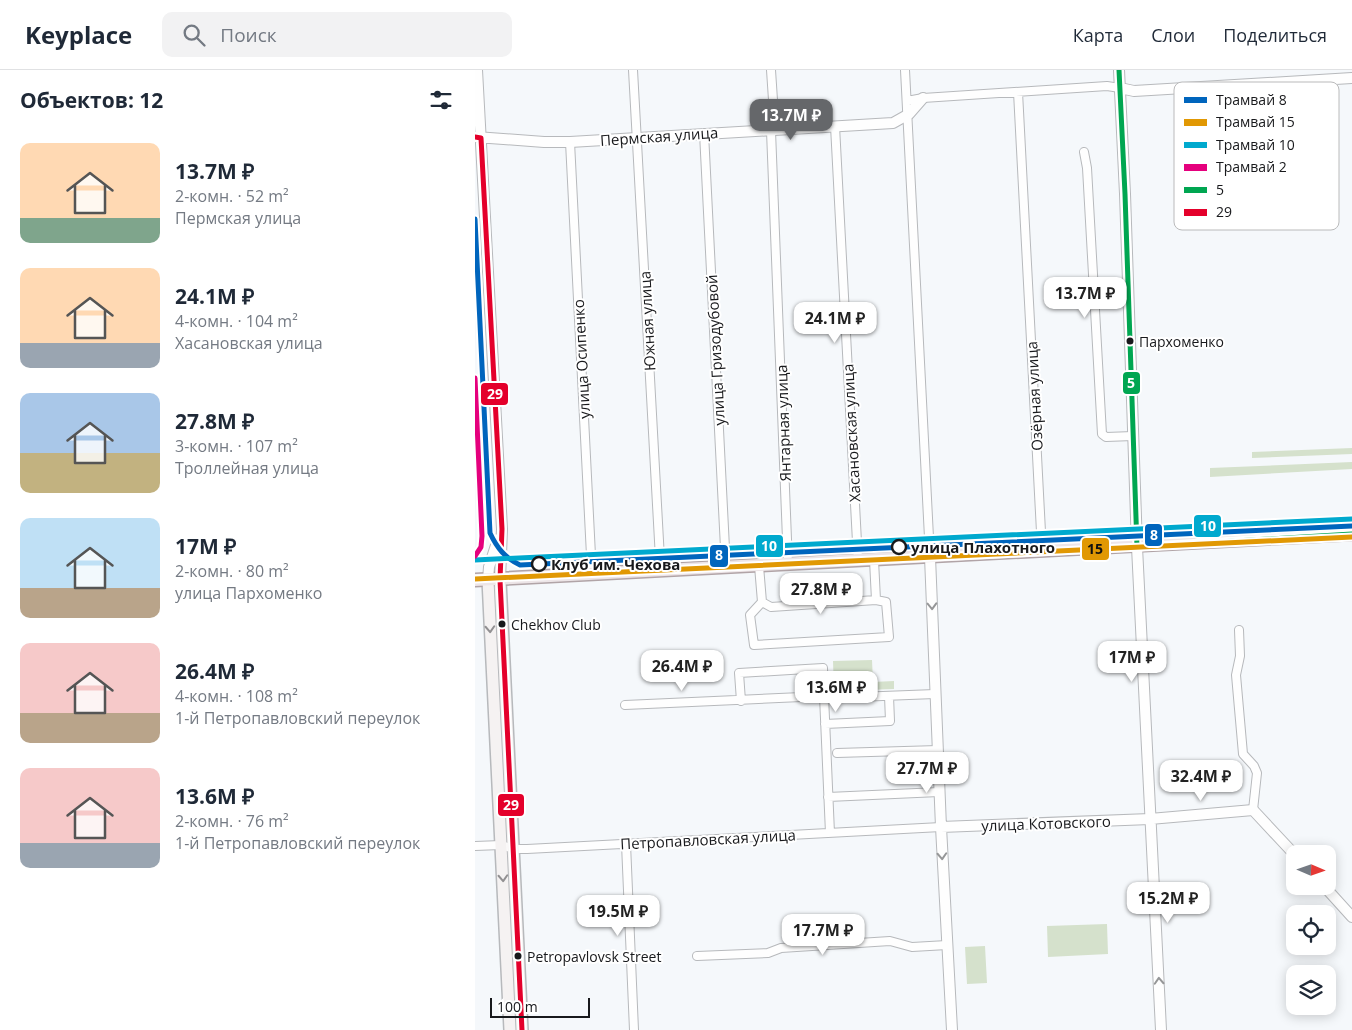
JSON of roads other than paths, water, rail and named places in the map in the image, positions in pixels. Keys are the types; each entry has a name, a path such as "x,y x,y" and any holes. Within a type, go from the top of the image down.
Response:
{"main road":[{"path":"488,580 1352,534"},
{"path":"488,580 510,1030"},
{"path":"488,580 515,849 522,1030"}],"street":[{"path":"477,70 478,138 501,528 489,567 488,580"},
{"name":"Южная улица","path":"633,70 660,559 659,572"},
{"name":"Янтарная улица","path":"771,70 788,565"},
{"path":"905,70 909,114 939,792 952,1030"},
{"path":"1119,70 1137,546 1161,1030"},
{"path":"1285,82 1352,78"},
{"path":"907,101 923,98 1107,86 1134,91 1174,89"},
{"name":"Озёрная улица","path":"1018,92 1042,552"},
{"name":"Пермская улица","path":"478,138 570,142 893,123 909,114 923,98"},
{"name":"Хасановская улица","path":"835,126 858,561"},
{"name":"улица Гризодубовой","path":"704,133 726,568"},
{"name":"улица Осипенко","path":"570,142 592,575"},
{"path":"1084,152 1087,168 1103,434 1106,437 1133,436"},
{"path":"874,560 877,600"},
{"path":"759,566 762,602 750,614 754,645 889,636 885,602 877,600 771,607 762,602"},
{"path":"1239,630 1240,656 1236,675 1243,754 1254,766 1257,774 1253,810 1286,845"},
{"path":"741,701 739,673 823,668 828,697 825,724 830,833"},
{"path":"625,706 935,694"},
{"path":"825,724 890,721 889,696"},
{"path":"837,753 938,750"},
{"path":"828,797 939,792"},
{"name":"улица Котовского","path":"941,827 1150,819 1253,810"},
{"name":"Петропавловская улица","path":"475,846 501,845 515,849 941,827"},
{"path":"625,844 634,1030"},
{"path":"1332,895 1352,917"},
{"path":"697,956 768,953 781,948 890,941 912,947 947,945"}],"tram line":[{"name":"8","path":"475,219 490,533 502,552 520,565 1352,526"},
{"name":"2","path":"475,378 482,536 481,547 475,556"},
{"name":"10","path":"475,560 1352,519"},
{"name":"15","path":"475,579 1352,537"}],"place":[{"name":"Пархоменко","path":"1130,341"},
{"name":"улица Плахотного","path":"899,547"},
{"name":"Клуб им. Чехова","path":"539,564"},
{"name":"Chekhov Club","path":"502,624"},
{"name":"Petropavlovsk Street","path":"518,956"}]}
